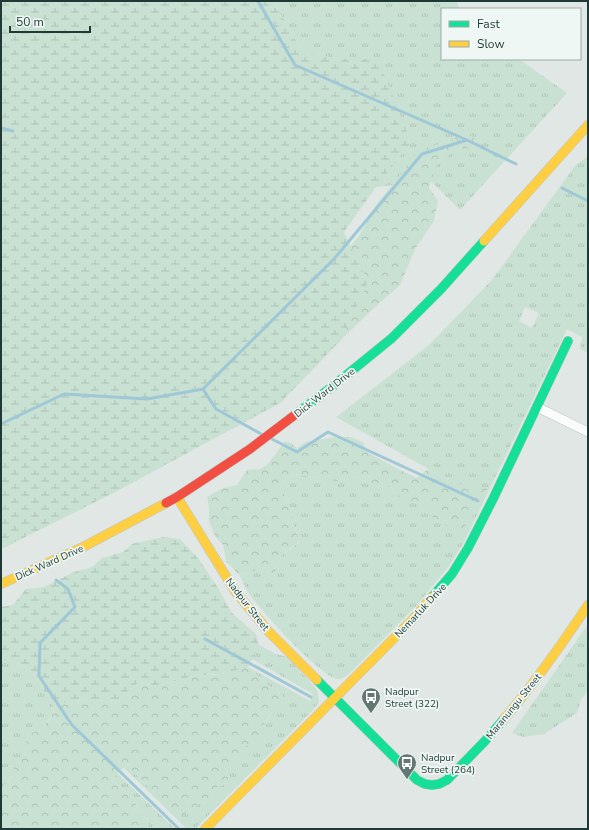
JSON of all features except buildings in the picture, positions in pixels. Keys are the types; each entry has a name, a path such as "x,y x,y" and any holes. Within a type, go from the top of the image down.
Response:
{"street":[{"name":"Dick Ward Drive","path":"1,584 83,547 177,497 250,449 333,386 392,338 441,288 588,126"},
{"name":"Nemarluk Drive","path":"205,829 413,619 452,574 468,548 493,499 568,341"},
{"path":"537,407 588,432"},
{"name":"Nadpur Street","path":"177,497 235,591 269,632 335,698"},
{"name":"Maranungu Street","path":"335,698 417,780 425,784 439,784 447,780 485,741 516,705 566,638 588,604"}],"green space":[{"path":"1,1 273,1 303,53 343,59 378,59 411,142 376,187 344,232 368,282 341,340 280,403 117,491 1,549"},
{"path":"273,1 457,1 459,8 441,8 441,60 520,60 567,93 460,210 431,181 376,187 378,59 343,59 303,53"},
{"path":"466,133 474,138 472,149 457,148 436,166 429,188 438,201 434,221 415,249 400,285 341,340 280,403 117,491 1,549 327,274 359,236 376,205 408,165 428,147 447,142"},
{"path":"588,156 588,353 580,349 582,337 567,329 463,544 449,566 416,606 349,674 339,679 330,676 307,657 269,618 251,596 239,575 257,570 274,574 282,555 300,542 292,521 293,511 280,491 283,482 294,474 336,481 355,477 377,487 390,486 401,498 417,504 430,504 470,482 457,485 336,417 429,345 491,281 575,166","holes":["525,307 539,313 532,328 519,321"]},
{"path":"334,437 350,437 363,442 367,452 417,478 428,469 457,485 470,482 487,489 477,511 460,533 432,517 430,504 417,504 402,499 390,486 377,487 355,477 336,481 294,474 283,482 280,491 293,511 292,523 300,541 282,555 274,574 257,570 239,575 226,561 223,545 215,536 209,521 207,497 221,489 237,485 247,470 260,469 268,464 285,441 291,443 297,448 306,442"},
{"path":"163,537 180,539 198,558 218,588 232,613 256,634 259,645 248,667 221,674 193,676 158,686 138,683 115,702 89,699 53,704 31,671 14,662 1,659 1,607 13,605 26,589 44,587 74,572 92,567 102,558 123,552 132,544"},
{"path":"588,624 588,690 581,700 577,713 544,734 523,737 512,733"},
{"path":"259,645 276,654 288,657 318,692 319,702 313,710 195,829 187,829 124,768 126,766 136,774 180,816 198,804 205,802 217,787 228,783 228,772 243,746 255,744 262,726 283,696 276,689 263,683 248,667 310,701 313,694 252,659"},
{"path":"1,659 14,662 31,671 53,704 52,715 41,729 27,735 25,754 15,774 1,788"},
{"path":"248,667 263,683 276,689 283,696 262,726 265,736 255,744 243,747 228,772 228,783 217,787 216,796 198,804 181,816 176,814 153,790 126,766 117,773 113,780 135,801 138,813 149,820 148,829 1,829 1,788 15,774 13,762 25,754 27,735 41,729 52,716 53,704 89,699 115,702 138,683 158,686 193,676 221,674"},
{"path":"117,773 175,829 148,829 149,820 138,813 135,801 113,780"}],"waterway":[{"path":"258,1 295,65 467,140"},
{"path":"1,128 13,131"},
{"path":"1,424 64,394 147,399 203,389 334,259 422,154 467,140 516,164"},
{"path":"562,188 588,201"},
{"path":"203,389 216,409 263,435"},
{"path":"270,438 297,452 328,432 478,501"},
{"path":"56,580 68,589 75,607 40,643 39,676 72,725 179,829"},
{"path":"205,639 311,697"}],"traffic: fast":[{"path":"296,414 392,338 441,289 484,241"},
{"path":"432,597 452,574 468,548 568,341"},
{"path":"317,680 417,780 425,784 439,784 447,780 504,719"}],"traffic: slow":[{"path":"484,241 588,125"},
{"path":"177,497 235,591 269,632 317,680"},
{"path":"1,584 83,547 166,503"},
{"path":"205,829 413,619 432,597"},
{"path":"504,719 548,663 588,605"}],"traffic: jam":[{"path":"166,503 250,449 296,414"}],"place":[{"name":"Nadpur Street (322)","path":"371,714"},
{"name":"Nadpur Street (264)","path":"407,780"}]}
